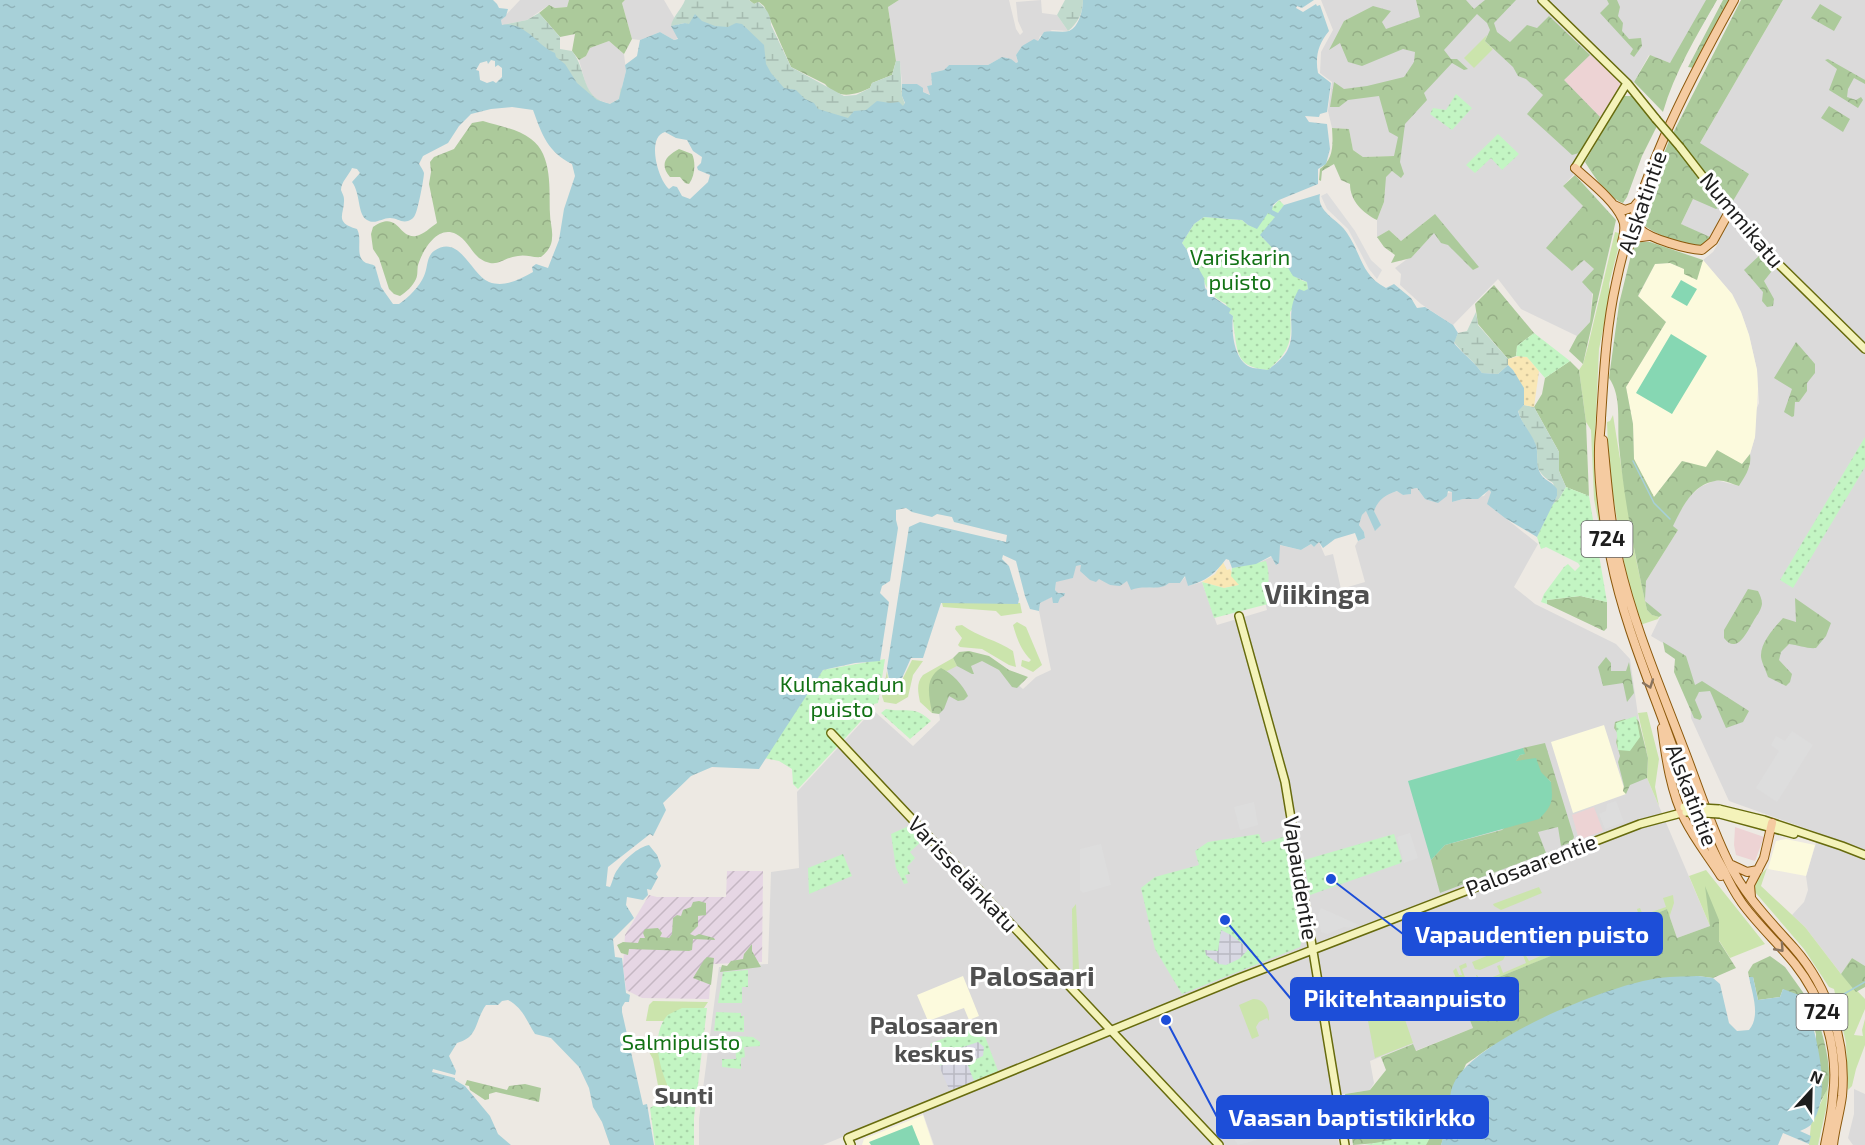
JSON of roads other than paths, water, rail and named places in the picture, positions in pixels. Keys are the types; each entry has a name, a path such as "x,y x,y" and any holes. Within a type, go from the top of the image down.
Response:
{"main road":[{"name":"Alskatintie","path":"1734,0 1668,126 1634,214 1615,285 1603,366 1598,447 1603,516 1611,562 1639,656 1707,836 1742,903 1794,963 1813,991 1824,1016 1832,1043 1835,1072 1830,1144"},
{"path":"1575,168 1622,218 1624,224 1615,285"},
{"path":"1612,205 1625,210 1630,209 1639,200"},
{"path":"1634,214 1636,224 1640,229 1655,237 1686,248 1702,250 1713,241 1729,212"},
{"path":"1613,302 1626,253 1632,241 1640,236 1655,237"},
{"name":"Alskatintie","path":"1601,419 1611,514 1628,596 1653,670 1715,833 1729,864 1751,898 1801,956 1821,987 1832,1014 1840,1043 1842,1096 1830,1144"},
{"path":"1660,712 1672,784 1680,811 1696,840 1742,903"},
{"path":"1751,898 1750,885 1764,858 1772,826"},
{"path":"1729,864 1747,872 1758,870"}],"street":[{"name":"Nummikatu","path":"1542,0 1627,83 1680,147 1729,212 1772,259 1865,349"},
{"path":"1575,168 1627,83"},
{"name":"Vapaudentie","path":"1239,616 1285,783 1345,1145"},
{"name":"Varisselänkatu","path":"831,733 1219,1145"},
{"name":"Palosaarentie","path":"850,1141 1237,979 1680,811 1737,812 1772,826 1865,855"}],"water":[{"path":"0,0 493,0 499,8 508,9 506,16 501,20 502,25 524,30 555,53 577,83 597,100 610,104 619,99 626,71 625,65 637,56 640,40 660,32 674,40 678,39 671,26 689,24 695,14 702,21 715,26 728,27 736,23 742,24 764,45 766,64 784,88 796,90 805,99 814,103 818,109 848,118 854,111 866,110 877,101 899,102 903,106 905,103 902,96 902,84 917,84 923,88 923,92 930,95 927,86 932,85 931,73 944,70 949,65 988,65 1002,57 1018,62 1016,55 1022,46 1034,39 1038,41 1044,32 1066,32 1072,29 1080,18 1083,0 1314,0 1302,8 1297,6 1296,8 1303,12 1316,4 1320,5 1329,31 1320,46 1317,67 1318,73 1331,83 1327,112 1320,114 1319,117 1305,116 1309,122 1327,124 1330,149 1326,164 1318,169 1318,184 1279,200 1273,205 1272,210 1278,213 1284,205 1320,194 1321,206 1347,233 1371,277 1386,288 1394,284 1411,298 1417,308 1425,307 1453,325 1458,333 1454,343 1482,373 1498,374 1508,365 1513,370 1524,388 1524,405 1518,411 1536,445 1539,469 1543,477 1557,489 1557,496 1537,537 1487,504 1491,492 1489,490 1478,499 1452,502 1452,492 1448,491 1447,496 1438,503 1425,499 1417,488 1411,489 1411,494 1403,495 1397,491 1380,500 1374,511 1381,525 1375,531 1366,511 1359,525 1365,538 1358,541 1355,533 1335,539 1323,548 1319,542 1314,547 1311,544 1301,550 1280,545 1279,563 1276,565 1271,556 1256,564 1232,568 1229,560 1226,559 1210,576 1188,586 1185,576 1180,583 1131,590 1127,581 1120,586 1110,585 1099,579 1096,582 1090,580 1080,571 1081,565 1076,566 1073,578 1056,582 1055,590 1058,593 1065,593 1064,596 1058,603 1053,603 1052,597 1040,603 1039,611 1030,609 1016,561 1003,555 1002,559 1009,566 1019,599 1018,604 941,603 923,658 911,658 898,687 889,679 887,668 909,527 920,522 1006,542 1007,535 954,522 952,517 937,514 932,517 912,512 906,508 896,510 898,528 890,581 882,586 880,593 889,602 880,661 855,663 823,670 759,769 712,767 691,776 663,803 666,810 653,836 650,834 608,867 606,886 610,887 615,873 624,862 636,851 649,845 657,855 661,866 656,874 658,877 651,890 647,889 648,895 643,900 627,897 626,905 634,918 613,939 615,957 622,958 626,993 630,995 629,1002 625,1002 622,1007 622,1012 643,1105 647,1104 654,1145 610,1145 579,1067 551,1038 535,1034 521,1011 508,1000 498,1005 486,1005 473,1033 457,1043 449,1056 456,1071 455,1075 433,1069 432,1072 455,1078 465,1086 490,1116 498,1134 511,1145 0,1145","holes":["491,60 495,61 495,67 498,65 502,68 502,77 496,83 480,80 479,71 476,70 480,63 487,61 488,64","512,107 533,110 551,148 572,164 575,176 564,209 559,240 548,268 536,264 532,267 533,272 523,277 512,282 495,284 476,272 458,251 451,247 443,247 431,253 424,276 413,292 399,304 393,304 381,287 375,266 366,263 360,257 357,229 343,220 344,199 341,187 344,181 352,168 357,169 360,173 352,182 362,213 367,220 376,222 390,218 408,221 414,217 421,194 424,173 419,164 423,156 448,143 459,126 471,114","665,132 676,138 687,140 693,151 702,157 697,167 698,170 710,175 708,182 690,199 682,196 677,187 673,186 669,189 661,177 655,150 659,136","1268,213 1275,217 1260,235 1282,258 1293,276 1307,282 1308,289 1304,291 1299,289 1292,306 1288,349 1282,358 1268,370 1253,368 1242,360 1233,338 1233,316 1229,313 1231,309 1205,288 1204,278 1195,262 1192,263 1191,256 1182,243 1194,224 1204,217 1242,220 1257,229"]},
{"path":"1698,976 1713,978 1720,984 1729,1023 1737,1031 1749,1030 1753,1024 1755,1004 1749,977 1753,977 1758,1000 1780,997 1783,989 1799,995 1804,1005 1813,1006 1809,1011 1819,1052 1822,1083 1818,1111 1811,1124 1800,1131 1811,1136 1809,1144 1783,1133 1778,1145 1441,1145 1447,1126 1454,1083 1467,1066 1487,1049 1543,1018 1605,992 1658,978"}],"waterway":[{"path":"1633,461 1654,503 1670,519"},
{"path":"1837,998 1865,982"}],"place":[{"name":"Vapaudentien puisto","path":"1331,879"},
{"name":"Pikitehtaanpuisto","path":"1225,920"},
{"name":"Vaasan baptistikirkko","path":"1166,1020"}],"district":[{"name":"Viikinga","path":"1317,594"},
{"name":"Palosaari","path":"1032,976"},
{"name":"Palosaaren keskus","path":"934,1040"},
{"name":"Sunti","path":"684,1096"}],"park label":[{"name":"Variskarin puisto","path":"1240,270"},
{"name":"Kulmakadun puisto","path":"842,696"},
{"name":"Salmipuisto","path":"681,1042"}]}
